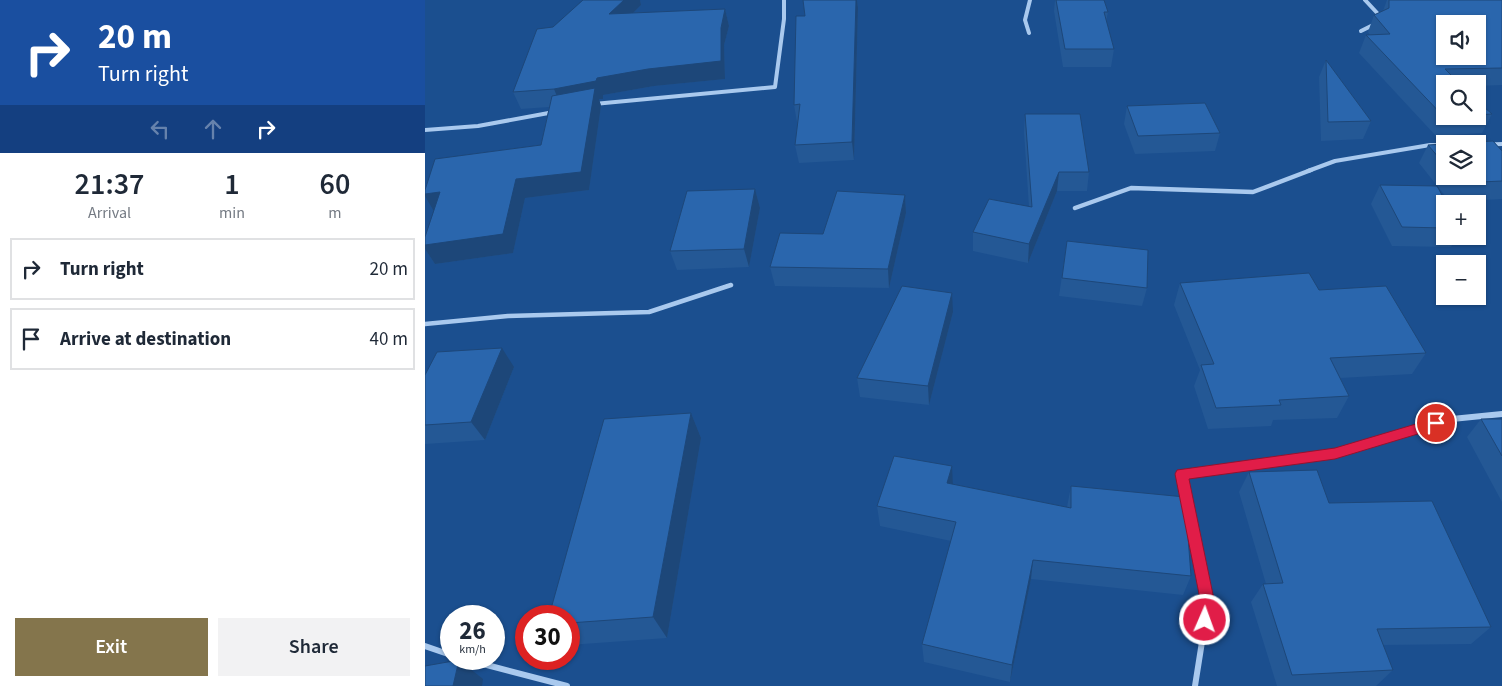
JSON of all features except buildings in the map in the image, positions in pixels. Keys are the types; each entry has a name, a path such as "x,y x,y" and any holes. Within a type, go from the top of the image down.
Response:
{"street":[{"path":"588,105 775,87 784,19 784,0"},
{"path":"1029,0 1025,20 1029,33"},
{"path":"1361,31 1379,23 1379,15 1365,0"},
{"path":"425,130 478,126 560,110"},
{"path":"1486,144 1502,144"},
{"path":"1075,208 1131,188 1253,192 1335,160 1436,145"},
{"path":"425,324 508,316 649,312 731,285"},
{"path":"1195,686 1208,604 1182,474 1335,453 1452,419 1502,414"},
{"path":"425,646 440,651"},
{"path":"505,670 567,686"}],"route":[{"path":"1205,620 1208,604 1182,474 1335,453 1436,423"}]}
